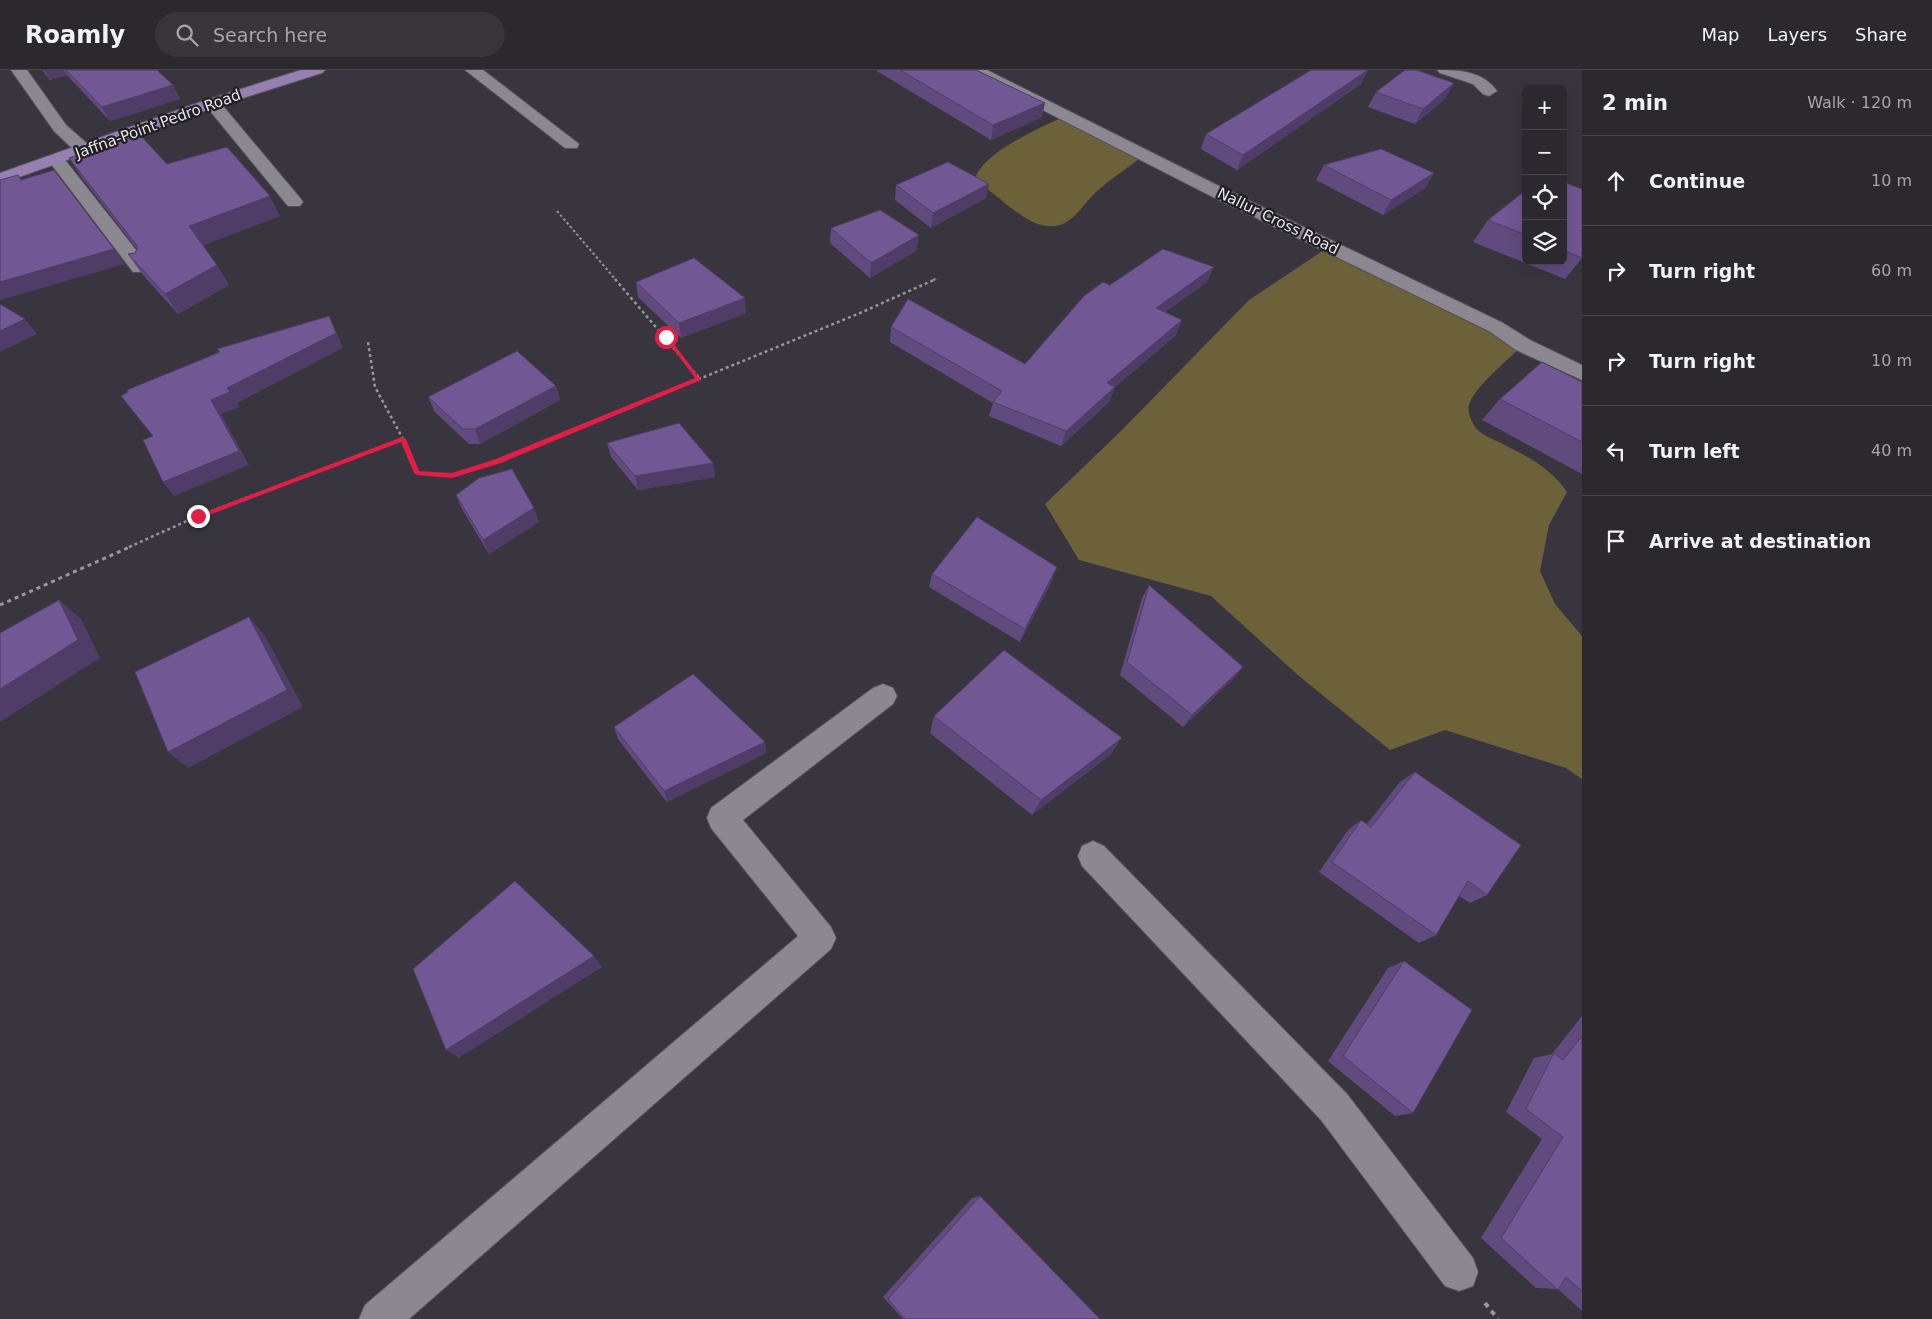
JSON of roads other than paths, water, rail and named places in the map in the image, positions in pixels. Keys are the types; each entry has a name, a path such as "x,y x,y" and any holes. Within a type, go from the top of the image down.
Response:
{"main road":[{"name":"Jaffna-Point Pedro Road","path":"0,179 212,103 317,70"}],"street":[{"path":"19,70 60,128 84,150"},
{"path":"473,70 571,144"},
{"path":"982,74 1010,70"},
{"path":"1445,70 1478,81 1488,91"},
{"name":"Nallur Cross Road","path":"982,74 1496,328 1523,345 1582,373"},
{"path":"212,103 294,202"},
{"path":"56,160 140,268"},
{"path":"379,1319 820,938 722,818 883,696"},
{"path":"1093,856 1334,1107 1459,1272"}]}
